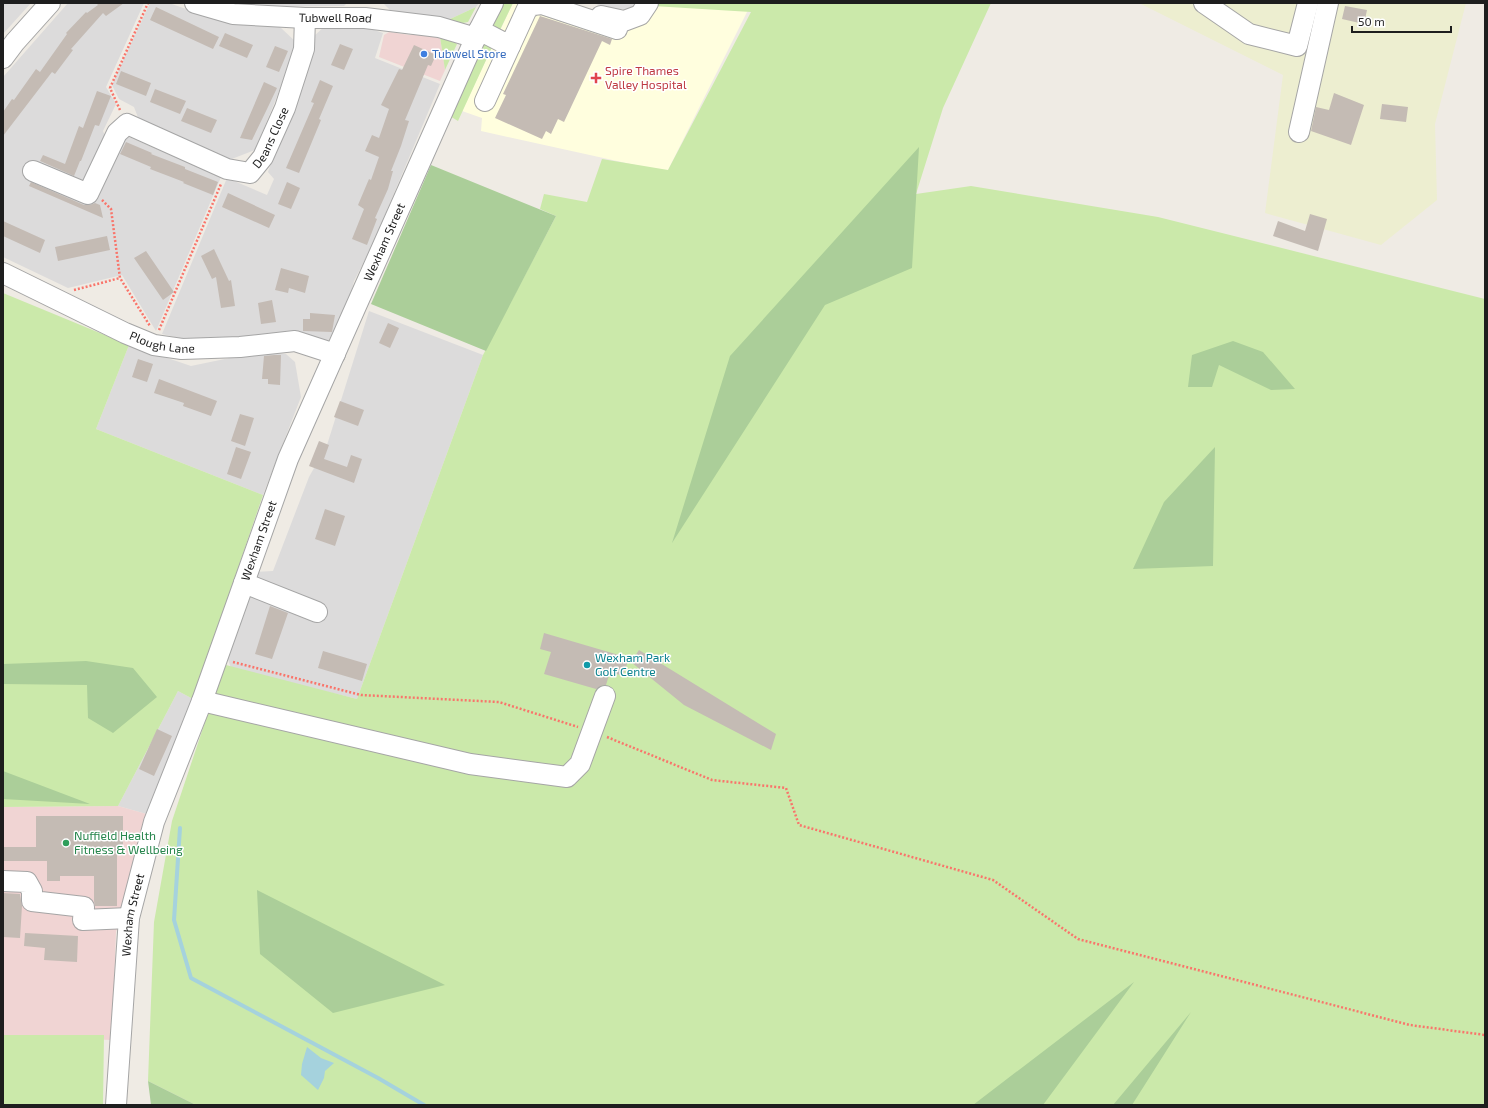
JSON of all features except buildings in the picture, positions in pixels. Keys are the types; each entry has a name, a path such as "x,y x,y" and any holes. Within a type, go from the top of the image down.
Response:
{"street":[{"path":"3,58 14,42 50,3"},
{"name":"Tubwell Road","path":"195,3 233,14 305,18 366,11 478,34 510,46"},
{"name":"Wexham Street","path":"116,1105 129,918 154,822 202,701 288,459 493,3"},
{"path":"567,3 601,16 624,21 640,14 648,3"},
{"path":"1204,3 1249,34 1297,46 1308,3"},
{"path":"1299,132 1328,3"},
{"path":"485,101 527,9 533,5 542,4 617,29"},
{"name":"Deans Close","path":"126,124 227,169 250,173 263,158 285,108 304,49 305,18"},
{"path":"33,171 95,192 117,133 126,124"},
{"name":"Plough Lane","path":"3,273 125,334 182,349 240,347 295,341 335,354"},
{"path":"244,583 317,612"},
{"path":"202,701 470,764 567,777 580,764 604,696"},
{"path":"3,881 27,882 32,891 32,901 84,907 83,920 129,918"}],"path":[{"path":"126,124 110,88 148,3"},
{"path":"155,341 227,169"},
{"path":"95,192 111,209 120,278 155,341"},
{"path":"49,296 120,278"},
{"path":"217,658 361,695 499,702 583,729"},
{"path":"606,737 712,780 786,788 799,825 993,880 1078,939 1410,1026 1485,1036"}],"shaded area":[{"path":"3,3 31,3 3,34"},
{"path":"68,3 144,3 106,87 116,104 103,131 105,136 123,139 129,137 221,177 156,331 122,275 68,288 3,257 3,77"},
{"path":"150,3 169,3 206,16 257,26 280,27 297,43 255,150 229,160 139,120 134,107 119,99 112,85"},
{"path":"237,3 347,3 344,6 262,7"},
{"path":"383,3 479,3 476,7 448,20 390,10"},
{"name":"Spire Thames Valley Hospital","path":"513,3 554,3 600,20 650,5 748,10 667,172 481,131 482,118 462,111"},
{"path":"593,3 636,3 632,9 610,9"},
{"path":"1139,3 1466,3 1435,124 1437,200 1381,245 1265,213 1283,75"},
{"path":"324,27 371,29 383,33 375,58 440,84 371,248 354,281 346,312 325,346 316,346 280,332 205,344 162,334 227,178 267,195 274,179 268,172 288,117 314,36"},
{"path":"420,30 440,37 445,70 440,81 379,57 384,35 389,32 410,35"},
{"path":"369,311 483,355 357,699 231,668 225,651 253,572 273,571 309,477 327,445"},
{"path":"129,345 191,366 258,352 286,354 295,362 301,397 263,495 96,429"},
{"path":"178,691 193,699 150,815 118,806"},
{"path":"118,806 150,815 116,932 112,1040 3,1036 3,807"}],"green space":[{"path":"498,3 513,3 499,32 491,28"},
{"name":"Wexham Park Golf Centre","path":"655,3 991,3 943,108 916,194 971,186 1158,217 1485,299 1485,1105 196,1105 148,1081 154,922 172,821 209,710 226,665 357,699 483,355 556,216 540,209 544,194 587,202 602,159 668,170 751,12 653,6"},
{"path":"476,7 468,22 457,24 448,20"},
{"path":"440,37 448,37 457,44 445,70"},
{"path":"481,42 493,45 458,121 448,115"},
{"path":"919,147 912,268 825,305 672,543 730,356"},
{"path":"431,165 556,216 486,351 371,304"},
{"path":"3,293 129,345 96,429 263,495 193,699 178,691 118,806 3,807"},
{"path":"1233,341 1263,352 1295,389 1271,390 1219,365 1212,387 1188,387 1192,355"},
{"path":"1215,447 1213,566 1133,569 1164,502"},
{"path":"86,661 133,668 157,697 113,733 88,718 87,685 3,684 3,664"},
{"path":"3,771 90,804 3,799"},
{"path":"257,890 445,985 333,1013 260,954"},
{"path":"1134,982 1043,1105 973,1105"},
{"path":"1191,1012 1132,1105 1113,1105"},
{"path":"3,1035 104,1035 103,1105 3,1105"},
{"path":"148,1081 196,1105 151,1105"}],"water":[{"path":"307,1047 321,1058 334,1063 325,1071 324,1078 318,1090 301,1075 302,1064"}],"waterway":[{"path":"180,828 174,920 191,978 378,1078 424,1105"}],"place":[{"name":"Tubwell Store","path":"424,54"},
{"name":"Spire Thames Valley Hospital","path":"596,78"},
{"name":"Wexham Park Golf Centre","path":"587,665"},
{"name":"Nuffield Health Fitness & Wellbeing","path":"66,843"}]}
